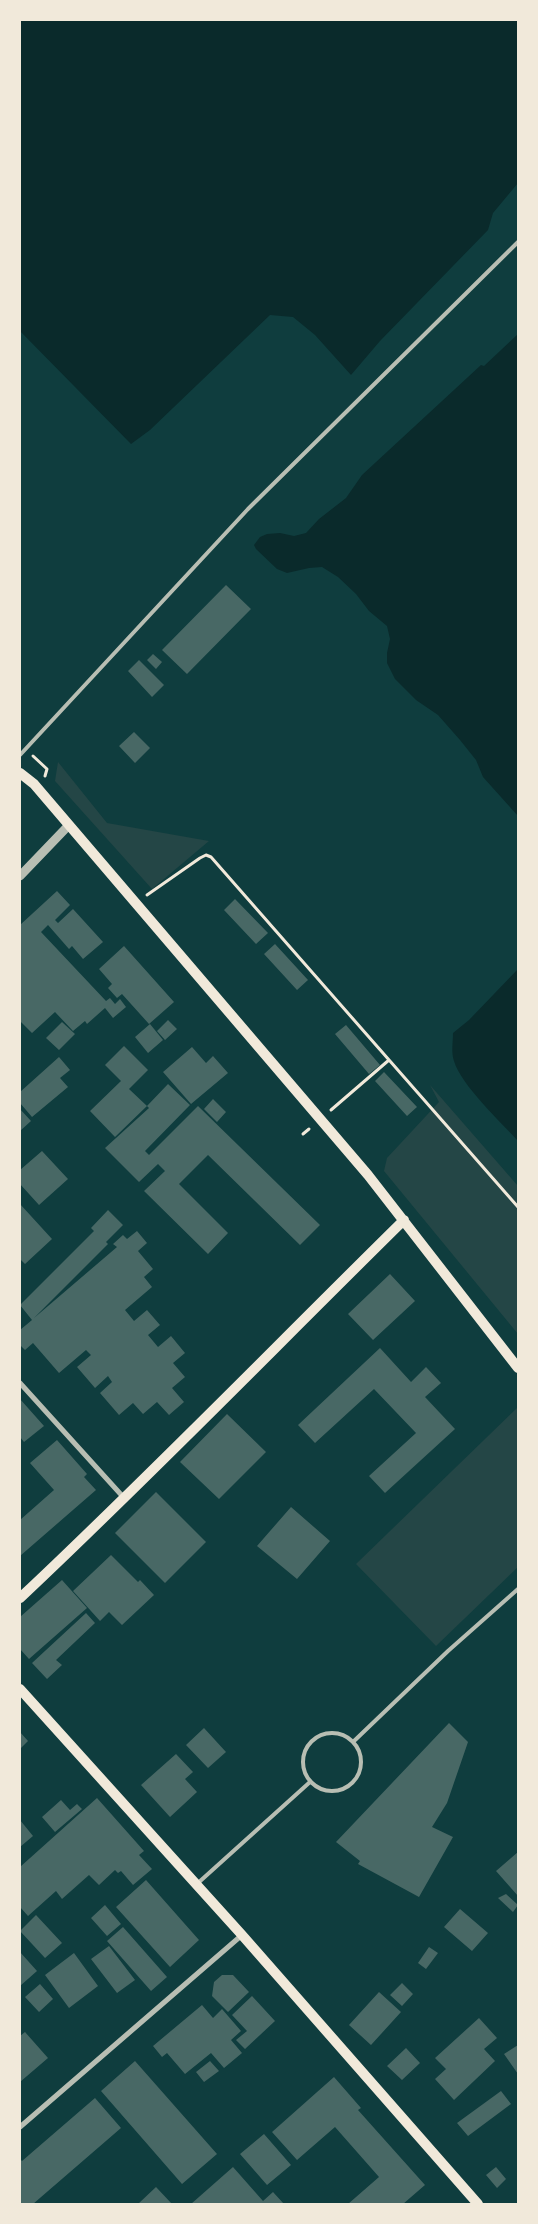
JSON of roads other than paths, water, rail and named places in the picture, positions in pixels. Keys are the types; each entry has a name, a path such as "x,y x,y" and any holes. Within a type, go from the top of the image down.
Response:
{"main road":[{"path":"20,773 34,784 368,1175 518,1368"},
{"path":"20,1598 125,1499 404,1220"},
{"path":"20,1688 242,1935 478,2204"}],"street":[{"path":"20,876 68,826"},
{"path":"20,1383 125,1499"},
{"path":"20,2127 242,1935"}],"lane":[{"path":"20,755 248,509 518,242"},
{"path":"353,1742 448,1651 518,1589"},
{"path":"330,1733 345,1736 353,1742 359,1751 361,1761 359,1772 354,1781 345,1788 335,1792 318,1789 310,1782 304,1774 302,1758 305,1749 311,1741 320,1735 330,1733"},
{"path":"196,1884 310,1782"}]}
